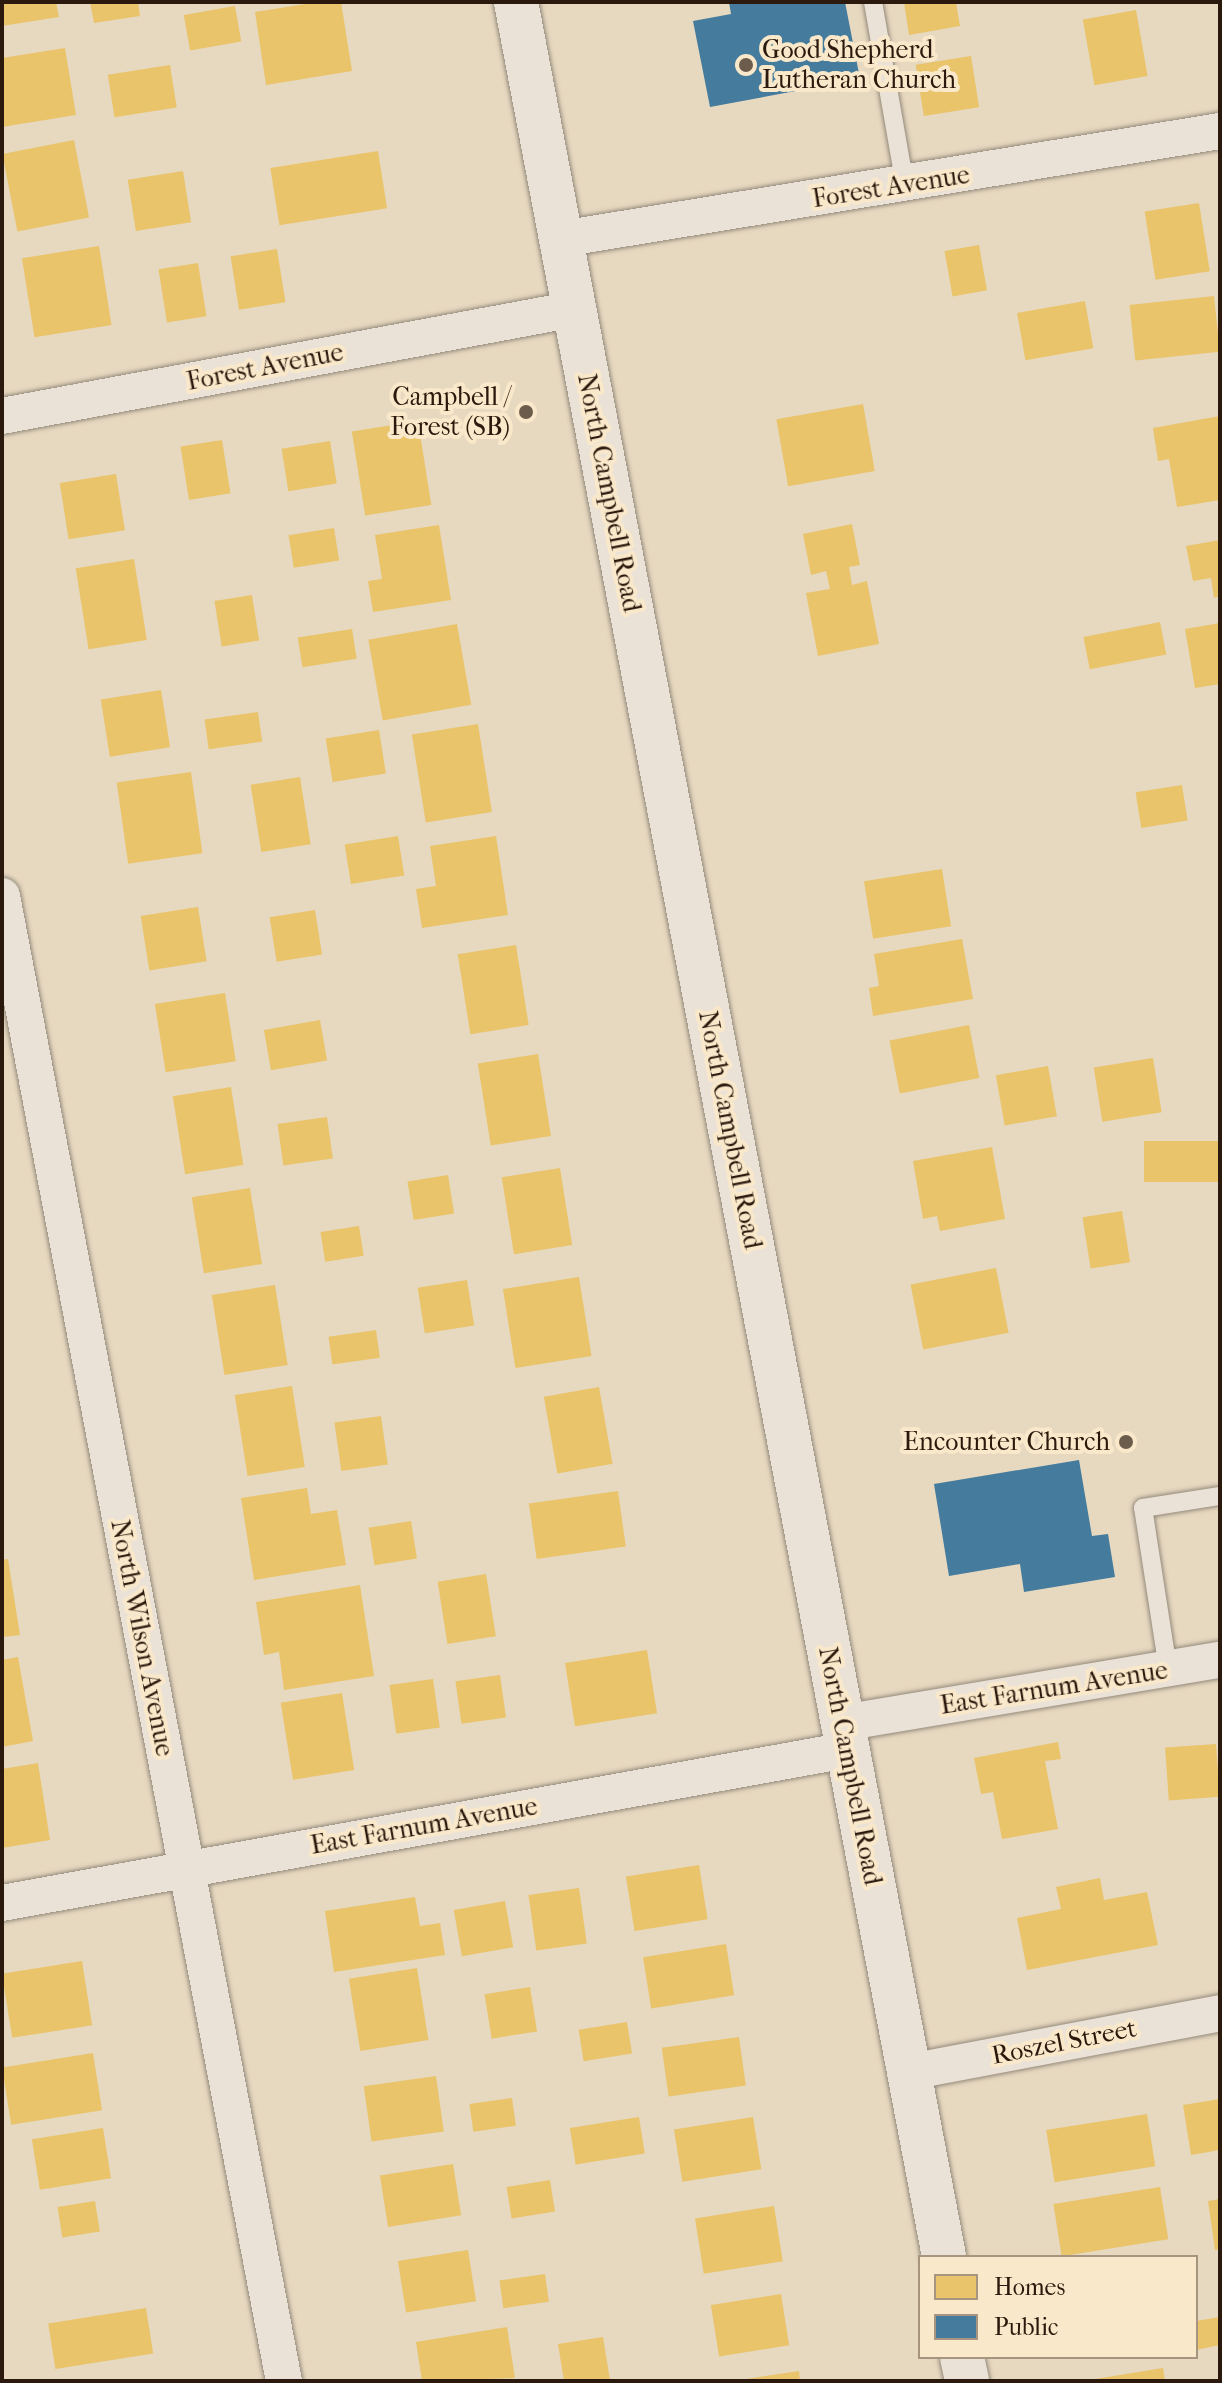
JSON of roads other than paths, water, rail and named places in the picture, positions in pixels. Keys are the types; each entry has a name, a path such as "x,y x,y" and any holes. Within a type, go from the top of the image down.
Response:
{"street":[{"name":"North Campbell Road","path":"516,2 944,2255"},
{"name":"Forest Avenue","path":"561,239 905,186 1220,131"},
{"name":"Forest Avenue","path":"2,416 575,309"},
{"name":"North Wilson Avenue","path":"2,896 284,2381"},
{"name":"East Farnum Avenue","path":"2,1903 186,1870 1220,1660"},
{"name":"Roszel Street","path":"909,2072 1220,2013"},
{"path":"962,2359 967,2381"}],"lane":[{"path":"873,2 905,186"},
{"path":"1168,1669 1143,1508 1220,1496"}],"place":[{"name":"Good Shepherd Lutheran Church","path":"746,65"},
{"name":"Campbell / Forest (SB)","path":"526,412"},
{"name":"Encounter Church","path":"1126,1442"}]}
